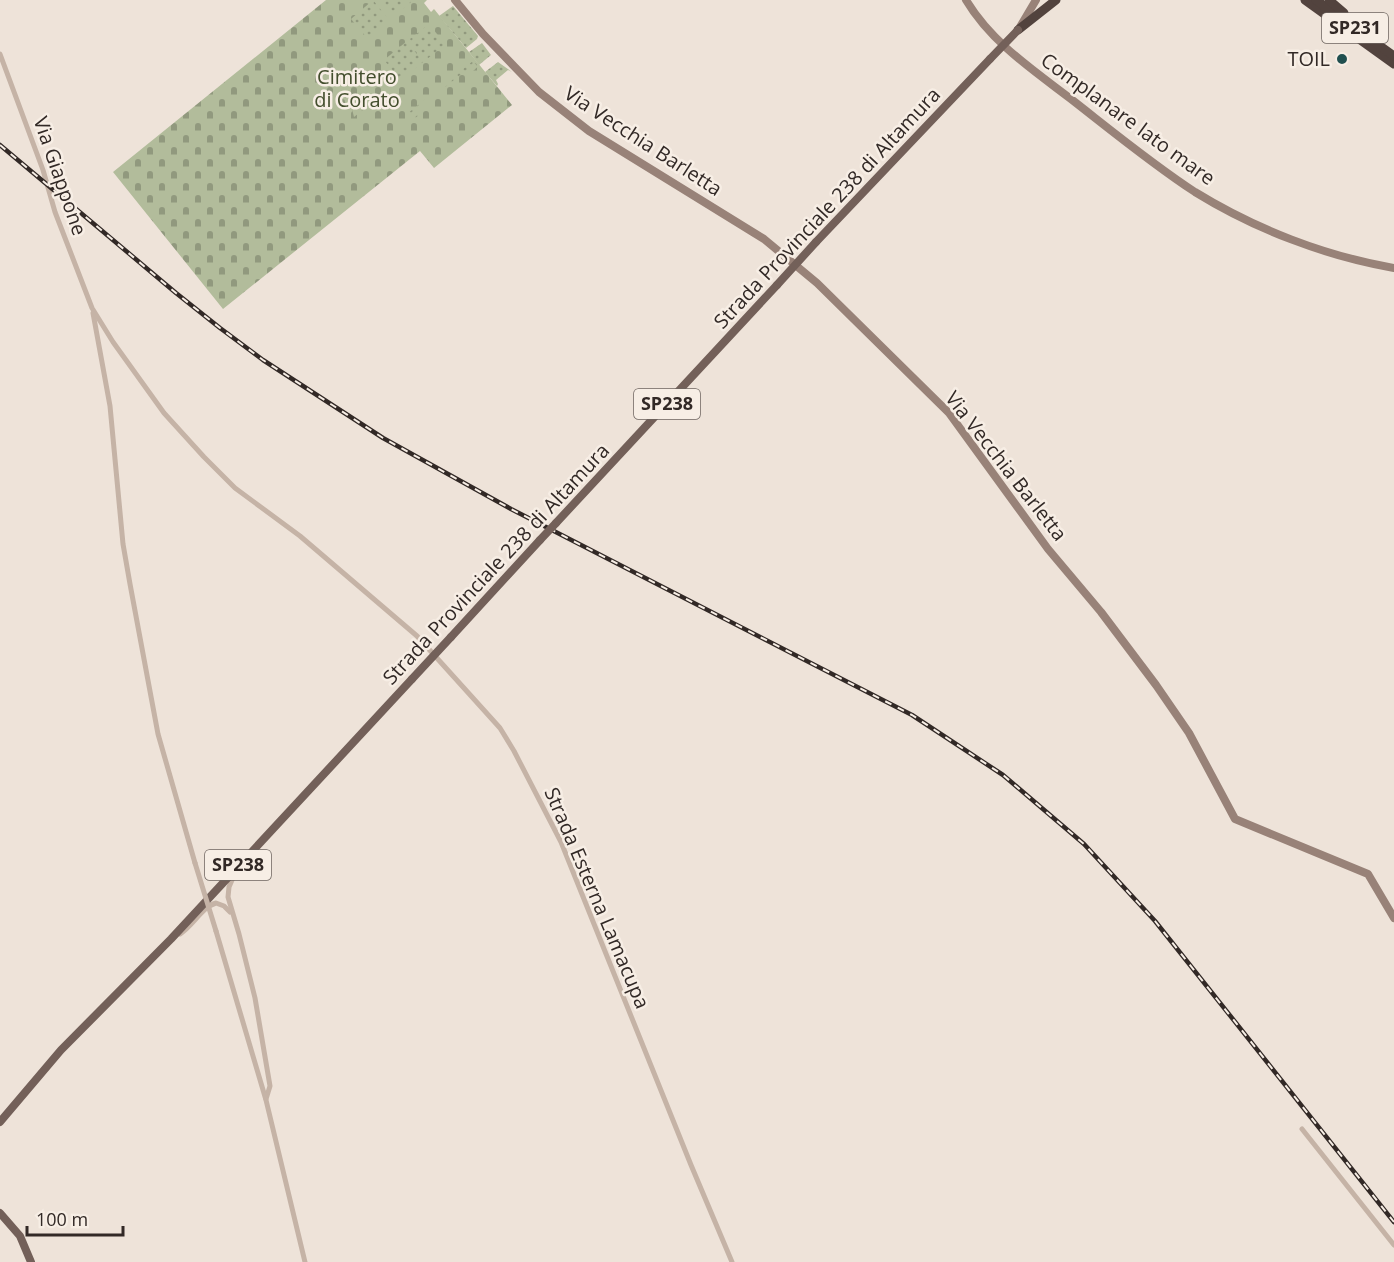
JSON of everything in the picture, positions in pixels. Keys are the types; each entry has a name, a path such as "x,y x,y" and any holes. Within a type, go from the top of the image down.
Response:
{"highway":[{"name":"SP238","path":"1018,30 1046,0"},
{"path":"1018,30 1056,0"},
{"name":"SP231","path":"1305,0 1394,64"},
{"name":"SP231","path":"1316,0 1394,56"},
{"path":"1329,0 1394,51"}],"main road":[{"name":"Strada Provinciale 238 di Altamura","path":"0,1122 61,1050 171,939 816,242 1018,30"},
{"path":"0,1213 20,1236 31,1262"}],"street":[{"name":"Via Vecchia Barletta","path":"454,0 539,92 589,131 764,239 817,283 949,413 1048,549 1101,612 1156,685 1189,733 1235,819 1368,874 1394,918"},
{"name":"Complanare lato mare","path":"966,0 988,30 1016,57 1165,172 1196,192 1260,226 1294,240 1329,252 1394,268"},
{"path":"1018,30 1036,0"},
{"name":"Via Giappone","path":"0,54 43,170 55,212 92,308"},
{"path":"92,308 110,406 123,544 158,734 266,1100 305,1262"},
{"name":"Strada Esterna Lamacupa","path":"92,308 113,342 164,413 204,458 235,488 300,536 417,636 500,728 561,842 732,1262"},
{"path":"240,863 229,887 228,897 255,998 270,1086 266,1100"},
{"path":"171,939 189,928 210,904 216,903 224,906 232,914"},
{"path":"1302,1129 1394,1245"}],"green space":[{"name":"Cimitero di Corato","path":"326,0 427,0 424,3 431,12 434,9 512,105 434,168 420,151 223,309 113,172"},
{"path":"373,0 389,20 367,38 351,19"},
{"path":"378,0 409,0 411,2 392,18"},
{"path":"453,6 478,36 466,48 439,16"},
{"path":"429,24 445,44 426,60 410,39"},
{"path":"407,41 423,62 401,80 384,60"},
{"path":"482,43 491,55 479,65 469,52"},
{"path":"473,61 478,67 468,75 465,71 418,109 421,113 413,120 407,114"},
{"path":"498,62 512,72 508,70 496,80 497,86 485,72"},
{"path":"368,99 373,102 354,117 352,109 345,106 350,101"}],"railway":[{"path":"0,145 220,328 263,360 383,438 511,509 912,715 1003,775 1084,844 1155,921 1394,1222"}],"place":[{"name":"TOIL","path":"1342,59"}]}
